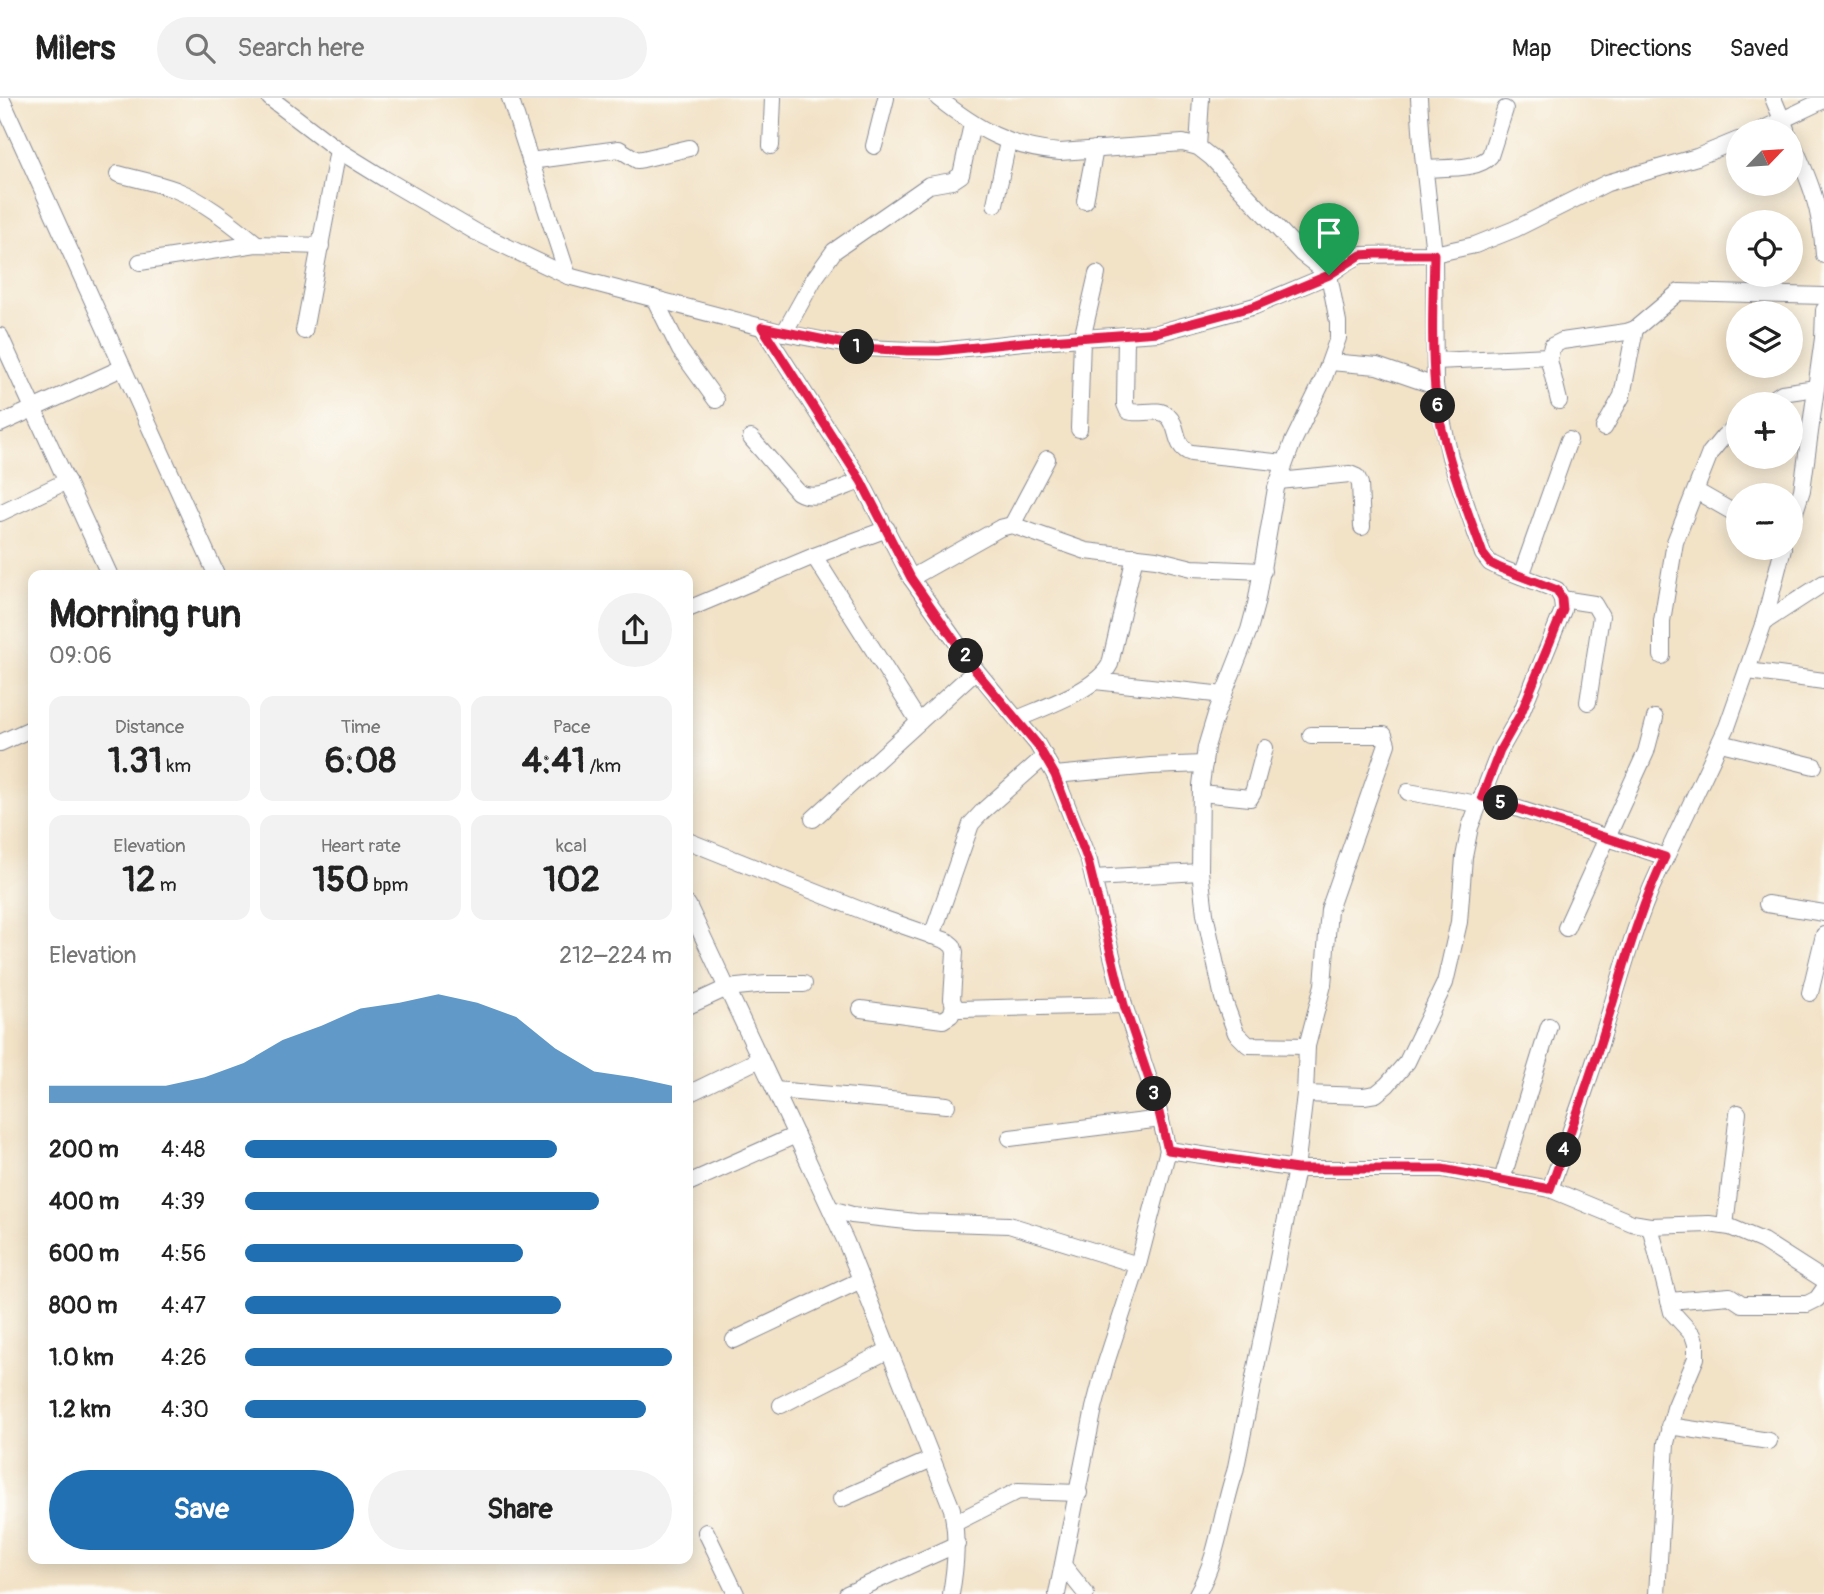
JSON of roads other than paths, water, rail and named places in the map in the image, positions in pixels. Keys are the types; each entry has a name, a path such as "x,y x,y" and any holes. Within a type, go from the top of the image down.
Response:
{"street":[{"path":"1,98 214,570"},
{"path":"270,98 338,150 476,232 568,275 784,333 864,348 907,351 939,351 1168,331 1237,312 1329,275 1361,255 1434,254 1475,245 1515,229 1607,184 1697,157 1726,145"},
{"path":"510,98 568,275"},
{"path":"771,146 774,98"},
{"path":"874,146 886,98"},
{"path":"938,98 972,124 1008,142 1042,150 1060,152 1182,143 1198,147 1212,158 1302,254 1329,275 1338,322 1338,338 1330,362 1284,463 1249,630 1206,747 1201,793 1200,873 1205,914 1223,998 1239,1039 1248,1045 1307,1046"},
{"path":"1198,147 1201,98"},
{"path":"1305,1094 1376,1094 1406,1062 1445,983 1459,922 1467,839 1480,801 1500,750 1521,713 1563,610 1562,599 1557,590 1490,563 1483,554 1450,457 1435,386 1434,254 1419,98"},
{"path":"1773,98 1782,119"},
{"path":"1796,119 1824,100"},
{"path":"1425,169 1476,164 1487,160 1505,109"},
{"path":"784,333 814,279 834,251 929,185 957,180 961,175 972,124"},
{"path":"995,204 1008,142"},
{"path":"530,161 619,149 637,160 689,148"},
{"path":"1085,201 1094,149"},
{"path":"304,331 338,150"},
{"path":"1803,166 1817,203 1824,255"},
{"path":"118,174 193,198 257,244"},
{"path":"140,262 257,244 321,246"},
{"path":"1079,429 1082,339 1097,274"},
{"path":"1559,401 1549,356 1552,346 1556,343 1636,329 1679,292 1687,290 1824,296"},
{"path":"654,298 680,350 716,400"},
{"path":"1803,483 1823,338 1824,310"},
{"path":"762,327 861,481 911,578 975,670 1045,756 1055,775 1088,861 1124,1005 1161,1119 1168,1150 1138,1265 1094,1408 1057,1594"},
{"path":"1604,428 1622,396 1636,329"},
{"path":"1126,335 1125,404 1128,411 1135,414 1165,413 1170,418 1184,451 1284,463"},
{"path":"0,336 107,570"},
{"path":"1434,361 1549,356"},
{"path":"1330,362 1377,366 1435,386"},
{"path":"0,424 122,368"},
{"path":"1789,392 1816,388"},
{"path":"1662,656 1661,621 1673,551 1716,444 1726,436"},
{"path":"751,438 798,492 807,497 861,481"},
{"path":"1521,576 1569,440"},
{"path":"1012,525 1047,459"},
{"path":"1279,481 1350,474 1357,477 1360,484 1362,527"},
{"path":"0,513 66,481"},
{"path":"1696,491 1726,507"},
{"path":"911,578 1000,528 1012,525 1086,551 1135,556 1192,568 1263,571"},
{"path":"693,607 814,555 887,529"},
{"path":"814,555 919,722"},
{"path":"1017,719 1095,681 1105,673 1110,664 1135,556"},
{"path":"1550,1189 1656,876 1721,743 1748,671 1764,622 1779,560"},
{"path":"1764,622 1824,583"},
{"path":"1562,599 1594,604 1601,616 1588,702"},
{"path":"814,818 975,670"},
{"path":"1748,671 1824,681"},
{"path":"1095,681 1224,695"},
{"path":"1566,928 1646,752 1655,718"},
{"path":"0,743 28,731"},
{"path":"1197,1594 1210,1569 1218,1543 1225,1500 1235,1472 1297,1169 1307,1046 1323,985 1329,910 1387,740 1384,735 1311,735"},
{"path":"1721,743 1814,766"},
{"path":"1201,793 1250,798 1265,748"},
{"path":"932,936 971,824 1045,756"},
{"path":"1055,775 1204,764"},
{"path":"1408,792 1480,801 1546,817 1665,857"},
{"path":"693,843 873,915 947,941 955,952 952,999 959,1009 1124,1005"},
{"path":"1093,878 1200,873"},
{"path":"1767,904 1824,913"},
{"path":"693,918 831,1209 952,1509 957,1544 951,1594"},
{"path":"1810,993 1824,935"},
{"path":"693,1004 727,988 804,984"},
{"path":"861,1009 943,1020 951,1015 954,1005"},
{"path":"1502,1180 1549,1026"},
{"path":"693,1092 760,1059"},
{"path":"775,1090 947,1105"},
{"path":"1725,1226 1738,1114"},
{"path":"1010,1138 1161,1119"},
{"path":"693,1182 796,1135"},
{"path":"1168,1150 1297,1169 1442,1169 1550,1189 1632,1223 1650,1226 1725,1226 1763,1241 1824,1280"},
{"path":"831,1209 852,1215 916,1222 1009,1225 1138,1265"},
{"path":"1650,1226 1672,1312 1688,1329 1696,1344 1696,1358 1666,1443 1657,1594"},
{"path":"734,1340 861,1280"},
{"path":"1669,1301 1730,1296 1742,1304 1807,1304 1817,1299 1824,1289"},
{"path":"781,1405 888,1350"},
{"path":"1670,1426 1769,1441"},
{"path":"841,1499 932,1459"},
{"path":"955,1523 1018,1491 1079,1493"},
{"path":"706,1532 736,1594"},
{"path":"847,1594 957,1544"},
{"path":"1063,1565 1086,1594"}]}
